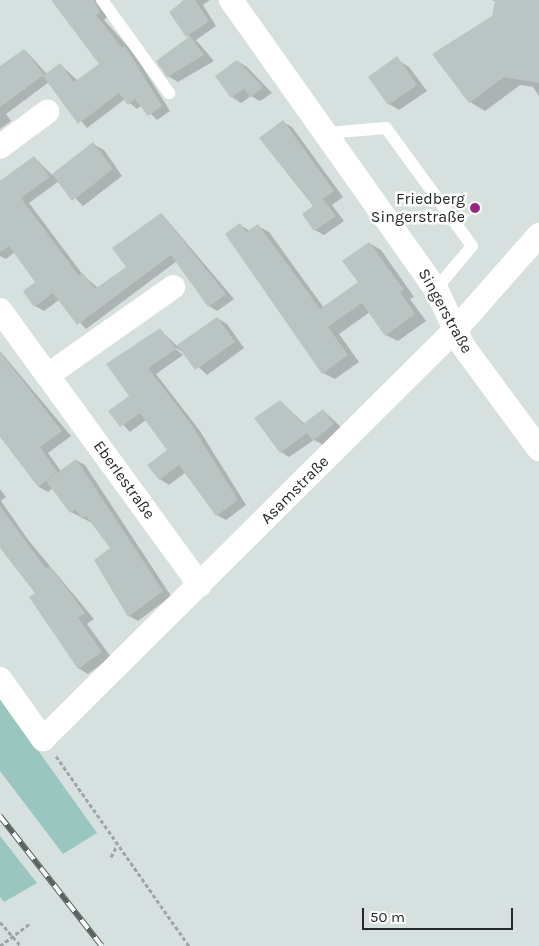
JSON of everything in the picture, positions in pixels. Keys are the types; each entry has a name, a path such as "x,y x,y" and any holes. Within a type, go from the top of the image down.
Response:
{"street":[{"name":"Singerstraße","path":"231,0 436,289 457,328 462,346 539,449"},
{"path":"0,147 47,112"},
{"name":"Asamstraße","path":"43,739 457,328 539,235"},
{"path":"48,375 173,287"},
{"name":"Eberlestraße","path":"0,310 200,585"},
{"path":"0,679 43,739"}],"lane":[{"path":"102,0 169,93"},
{"path":"327,133 386,128 472,246 436,289"}],"path":[{"path":"43,739 189,946"},
{"path":"111,857 117,845"},
{"path":"0,922 21,946"},
{"path":"0,946 10,935 30,923"}],"shaded area":[{"path":"0,697 97,833 63,854 0,771"},
{"path":"0,836 37,883 4,902 0,897"}],"building":[{"path":"51,0 94,0 100,12 96,15 122,48 125,46 162,106 148,116 135,99 128,105 119,93 78,124 43,76 60,63 74,82 99,64"},
{"path":"185,0 195,0 209,21 186,37 169,12"},
{"path":"495,0 539,0 539,83 504,77 469,103 432,54 492,16"},
{"path":"190,36 204,55 167,77 156,61"},
{"path":"24,49 44,75 0,107 0,66"},
{"path":"397,56 417,85 388,105 368,77"},
{"path":"237,60 263,87 250,97 244,89 231,98 215,76"},
{"path":"283,120 334,191 323,199 336,216 314,231 302,214 313,206 259,138"},
{"path":"93,142 113,169 72,201 52,174"},
{"path":"34,156 50,177 21,198 79,276 83,273 95,289 126,267 112,248 161,213 226,294 208,307 171,255 77,325 53,293 34,307 23,291 35,282 9,246 0,252 0,181"},
{"path":"240,223 246,232 258,224 320,309 358,282 342,261 369,242 404,290 400,292 415,314 385,336 362,303 328,327 348,355 322,374 225,234"},
{"path":"217,317 235,342 195,370 177,345"},
{"path":"160,328 176,349 148,368 191,424 238,500 216,516 179,465 159,480 147,465 167,450 140,413 120,427 108,411 129,396 106,364"},
{"path":"0,352 62,431 40,447 57,472 38,487 0,437"},
{"path":"280,400 303,424 323,409 334,424 313,441 307,433 280,453 254,418"},
{"path":"76,459 163,591 128,617 94,560 110,548 86,516 82,519 75,509 70,513 46,481"},
{"path":"0,506 46,569 50,566 85,613 78,618 102,652 78,669 29,597 35,593 0,548"}],"railway":[{"path":"0,816 102,946"}],"place":[{"name":"Friedberg Singerstraße","path":"475,208"}]}
